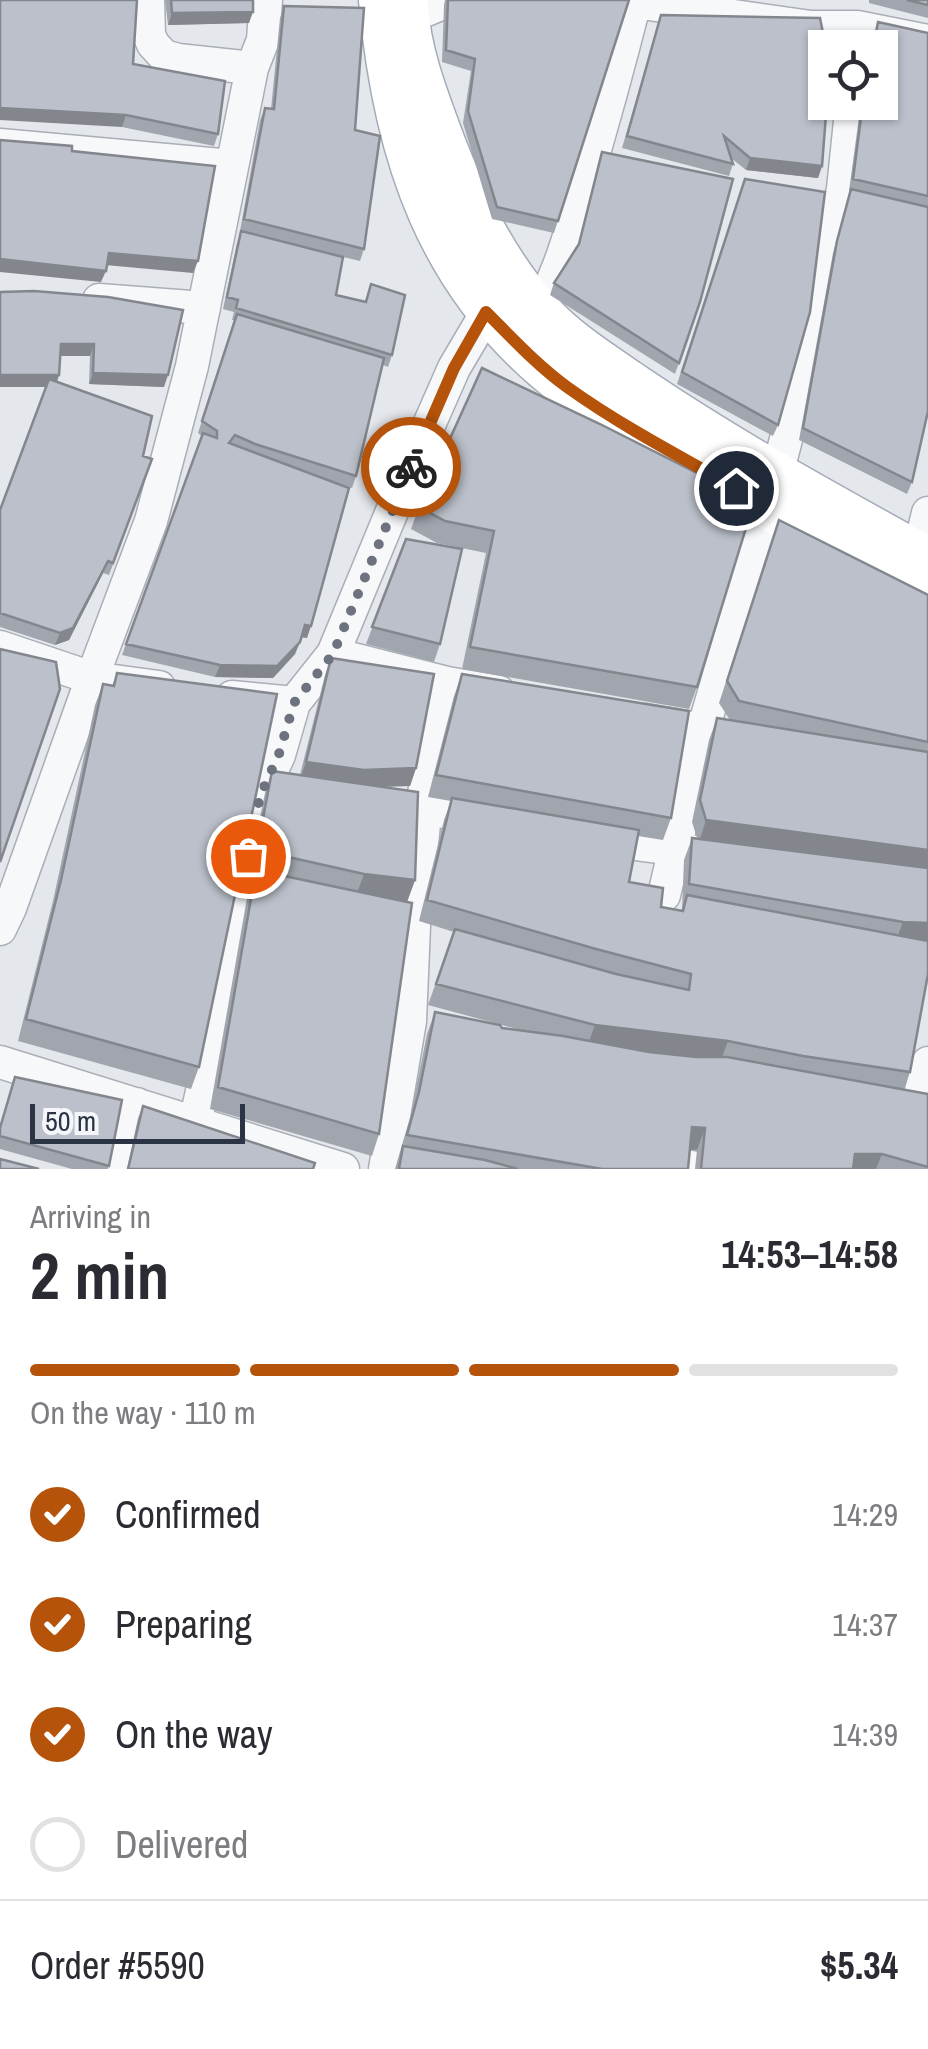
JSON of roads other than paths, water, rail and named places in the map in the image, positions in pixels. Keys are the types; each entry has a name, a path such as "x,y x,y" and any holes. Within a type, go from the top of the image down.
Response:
{"main road":[{"path":"384,11 528,326"},
{"path":"384,11 386,56 398,120 423,204 486,312 576,345 702,431 772,491 922,564"}],"street":[{"path":"148,0 150,36 164,56 252,68"},
{"path":"528,326 561,264 636,2"},
{"path":"554,4 636,2 705,6 811,27 857,25 928,40"},
{"path":"384,11 444,3 518,3"},
{"path":"3,914 151,521 192,366 252,68 263,40 266,7 304,15"},
{"path":"664,895 702,730 806,362 842,190 850,120"},
{"path":"0,145 232,166"},
{"path":"74,298 204,308"},
{"path":"196,1123 260,796 279,754 294,703 333,654 454,368 486,312"},
{"path":"0,647 92,678 294,703"},
{"path":"333,654 520,696"},
{"path":"385,1169 410,1021 423,808 447,682"},
{"path":"611,713 702,730"},
{"path":"423,808 519,826"},
{"path":"558,833 753,858"},
{"path":"0,1062 343,1169"},
{"path":"894,1169 928,1064"},
{"path":"118,1169 137,1104"}]}
